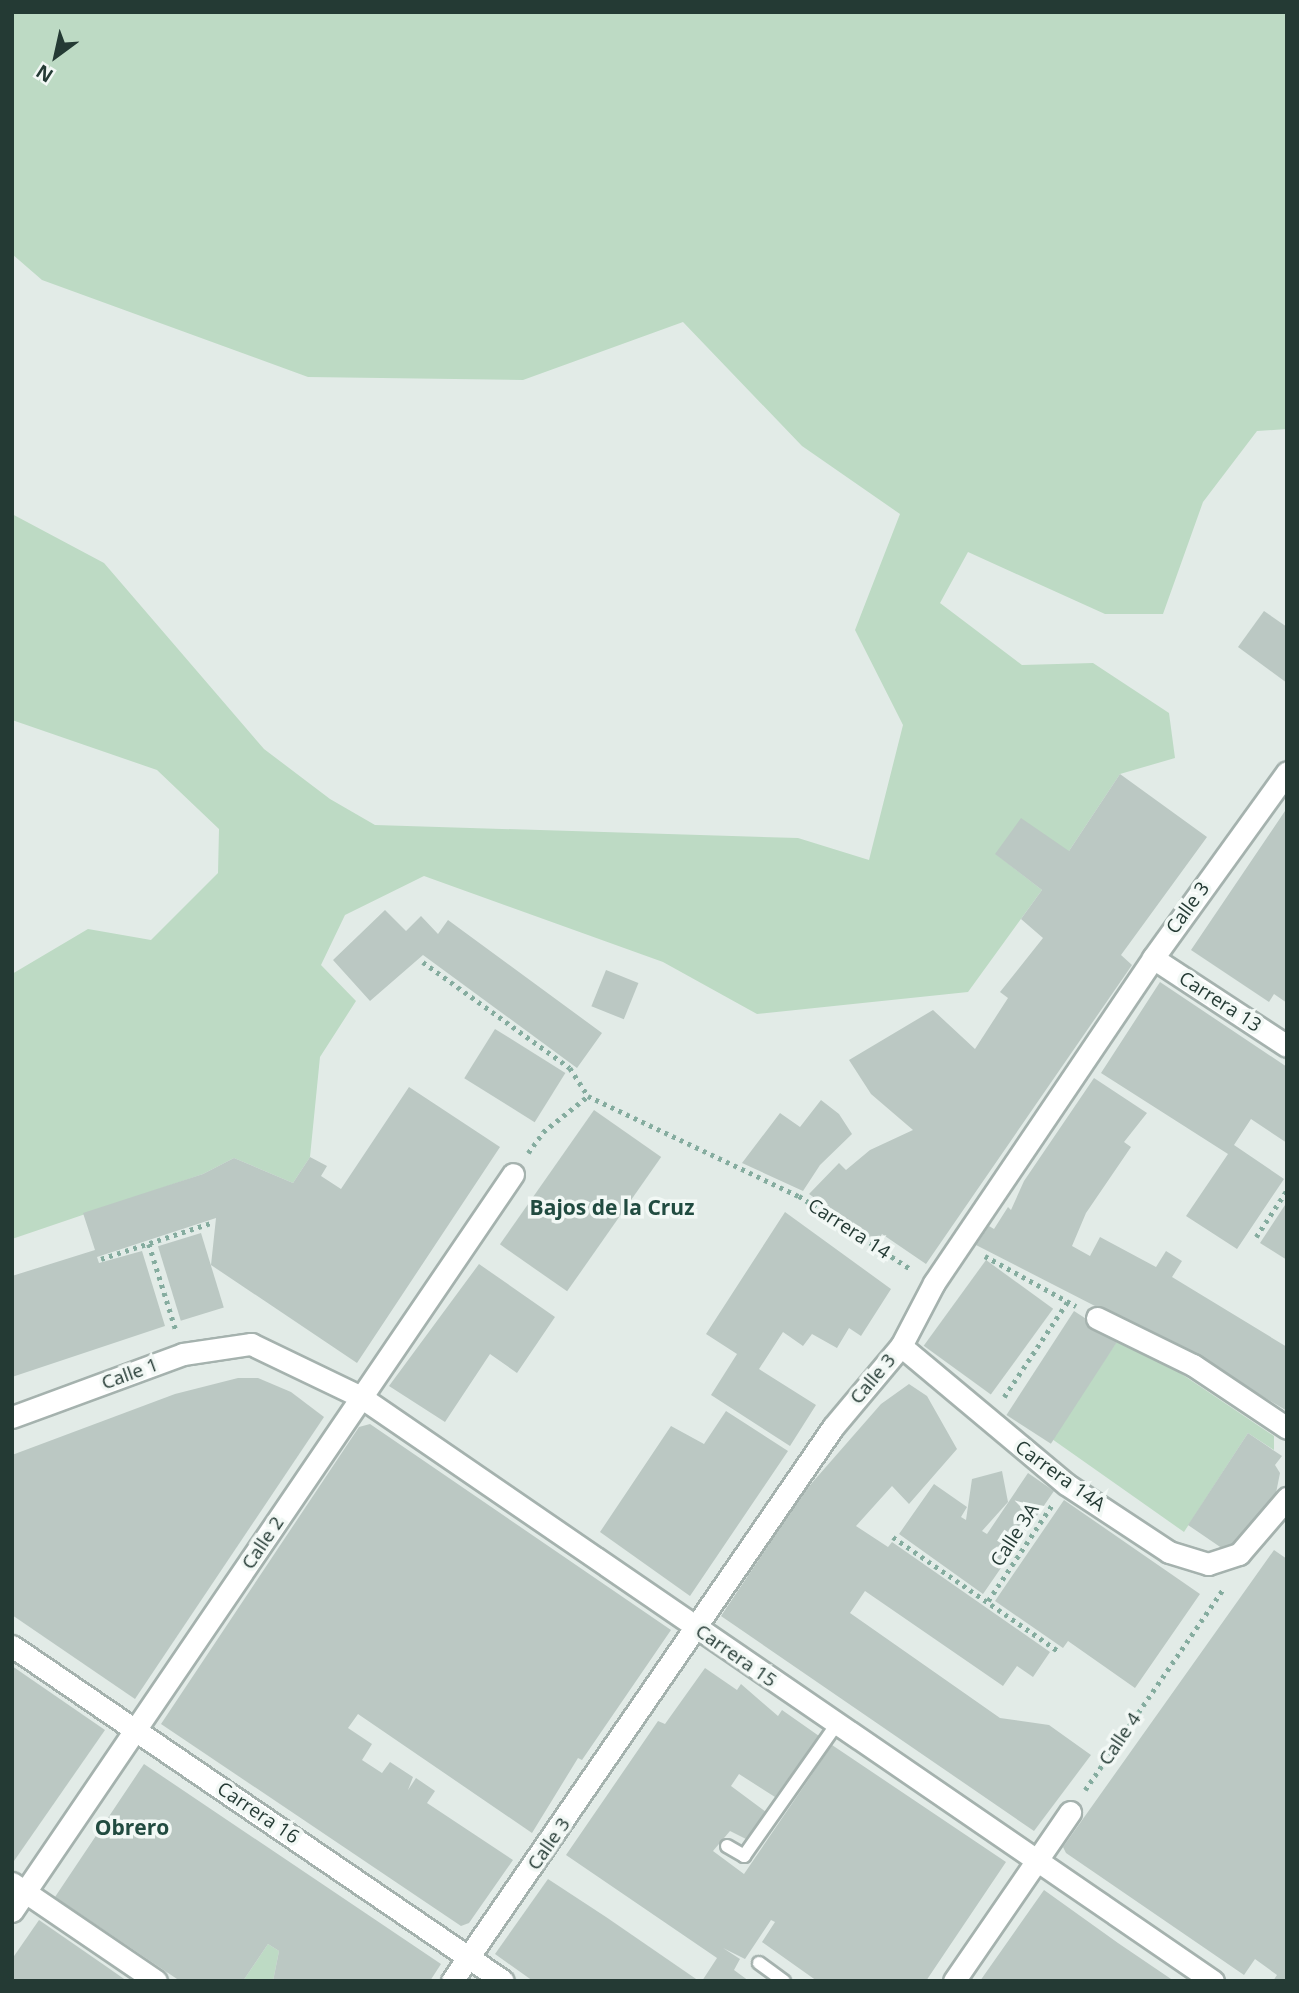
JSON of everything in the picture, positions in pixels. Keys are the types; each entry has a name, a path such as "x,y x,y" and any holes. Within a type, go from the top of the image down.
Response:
{"street":[{"name":"Calle 3","path":"452,1981 698,1629 834,1427 901,1346 934,1283 1153,958 1287,772"},
{"name":"Carrera 13","path":"1153,958 1287,1046"},
{"name":"Calle 2","path":"12,1911 19,1888 137,1731 513,1174"},
{"path":"1097,1318 1193,1365 1287,1428"},
{"name":"Carrera 15","path":"251,1344 361,1397 1213,1981"},
{"name":"Calle 1","path":"12,1417 183,1354 251,1344"},
{"name":"Carrera 14A","path":"901,1346 987,1422 1066,1484 1169,1552 1208,1564 1239,1554"},
{"path":"1239,1554 1287,1498"},
{"name":"Carrera 16","path":"12,1646 503,1981"},
{"path":"954,1981 1070,1812"},
{"path":"19,1888 156,1981"}],"lane":[{"path":"727,1846 744,1856 836,1725"},
{"path":"759,1963 784,1981"}],"path":[{"path":"423,962 570,1068 588,1096 543,1132 513,1174"},
{"name":"Carrera 14","path":"588,1096 799,1196 934,1283"},
{"path":"1256,1237 1287,1190"},
{"path":"101,1259 211,1223"},
{"path":"149,1244 183,1354"},
{"path":"976,1251 1068,1301 987,1422"},
{"name":"Calle 3A","path":"988,1601 1066,1484"},
{"path":"893,1537 1058,1651"},
{"name":"Calle 4","path":"1070,1812 1231,1577 1239,1554"}],"green space":[{"path":"12,12 1287,12 1287,429 1257,431 1203,502 1163,614 1105,614 968,552 940,603 1022,665 1093,663 1169,713 1175,758 1120,774 1069,851 996,854 1042,890 968,992 757,1014 663,962 424,876 345,915 321,965 356,1001 320,1057 310,1157 293,1183 234,1158 203,1174 12,1239 12,974 88,929 151,940 218,873 219,829 157,770 12,720 12,514 104,563 264,749 330,799 375,825 798,838 869,860 903,725 855,630 900,514 802,446 683,322 523,380 308,377 42,280 12,254"},
{"path":"1122,1334 1274,1436 1274,1450 1248,1433 1184,1532 1052,1439"},
{"path":"268,1944 279,1951 273,1981 243,1981"}],"building":[{"path":"1264,611 1287,627 1287,683 1238,647"},
{"path":"1120,774 1207,837 1121,955 1132,965 926,1264 882,1234 877,1242 809,1194 839,1163 846,1170 870,1150 913,1130 871,1094 849,1060 933,1010 975,1049 1008,998 1000,992 1043,938 1021,919 1042,890 995,854 1021,818 1069,851"},
{"path":"1287,808 1287,1003 1274,994 1269,1002 1191,950"},
{"path":"385,910 406,931 421,916 438,934 448,920 602,1033 577,1068 423,955 370,1001 333,960"},
{"path":"606,970 638,983 624,1019 591,1006"},
{"path":"1160,982 1287,1067 1287,1143 1251,1119 1234,1145 1284,1179 1237,1249 1186,1216 1228,1154 1101,1073"},
{"path":"495,1029 565,1073 535,1122 464,1078"},
{"path":"1094,1078 1147,1113 1124,1142 1131,1147 1086,1213 1072,1246 1090,1256 1100,1237 1156,1267 1166,1251 1182,1261 1172,1277 1287,1347 1287,1411 1212,1366 976,1245 989,1226 994,1229 1008,1207 1011,1210 1024,1181"},
{"path":"409,1087 500,1147 357,1363 211,1265 216,1218 97,1257 99,1263 142,1251 165,1326 12,1377 12,1276 95,1250 83,1213 203,1174 234,1158 293,1183 310,1157 327,1166 321,1176 341,1189"},
{"path":"821,1100 839,1114 852,1134 820,1165 803,1191 742,1163 780,1113 800,1127"},
{"path":"594,1110 661,1157 567,1291 500,1244"},
{"path":"1287,1202 1287,1260 1260,1243"},
{"path":"785,1212 891,1289 861,1336 849,1328 837,1348 812,1334 803,1346 783,1332 759,1369 816,1405 790,1446 711,1395 737,1354 706,1334"},
{"path":"201,1233 224,1308 181,1321 158,1246"},
{"path":"986,1260 1053,1309 991,1395 924,1346"},
{"path":"479,1264 555,1317 517,1373 490,1354 445,1422 389,1386"},
{"path":"1074,1311 1118,1340 1051,1444 1006,1415"},
{"path":"238,1378 258,1378 291,1392 324,1417 135,1699 12,1615 12,1455 175,1394"},
{"path":"909,1384 927,1396 957,1449 909,1504 892,1486 856,1526 888,1547 892,1542 1050,1652 1033,1677 1017,1666 1003,1686 865,1591 850,1613 1000,1718 1049,1725 1091,1755 1034,1831 721,1616 804,1492 881,1404"},
{"path":"726,1411 788,1451 690,1596 600,1532 671,1426 704,1444"},
{"path":"370,1424 671,1630 582,1760 578,1758 532,1833 358,1714 348,1728 372,1744 362,1760 382,1773 390,1762 413,1777 408,1790 416,1778 435,1791 427,1803 513,1860 469,1923 461,1926 161,1724 359,1427"},
{"path":"1248,1433 1282,1456 1275,1465 1280,1473 1274,1503 1262,1523 1249,1525 1229,1553 1188,1525"},
{"path":"1002,1471 1008,1502 982,1531 987,1534 1028,1473 1054,1491 983,1594 899,1534 934,1484 967,1507 961,1517 966,1520 972,1479"},
{"path":"1064,1500 1200,1594 1135,1688 1068,1641 1063,1648 995,1601"},
{"path":"1274,1550 1287,1559 1287,1981 1273,1981 1277,1975 1255,1959 1244,1975 1066,1853 1063,1847"},
{"path":"12,1666 105,1730 14,1861 12,1860"},
{"path":"705,1668 737,1690 741,1684 778,1716 782,1710 819,1736 775,1797 739,1774 731,1786 766,1812 746,1839 730,1831 713,1851 744,1874 832,1745 1006,1862 926,1981 817,1981 762,1942 775,1922 771,1920 745,1959 723,1948 740,1959 734,1970 749,1981 702,1981 717,1958 566,1855 658,1721 665,1724"},
{"path":"144,1764 441,1964 430,1981 273,1981 279,1951 268,1944 243,1981 180,1981 55,1897"},
{"path":"548,1879 699,1981 533,1981 495,1954"},
{"path":"1044,1890 1118,1943 1174,1981 980,1981"},
{"path":"39,1920 127,1981 12,1981 12,1959"}],"district":[{"name":"Bajos de la Cruz","path":"612,1207"},
{"name":"Obrero","path":"132,1827"}]}
